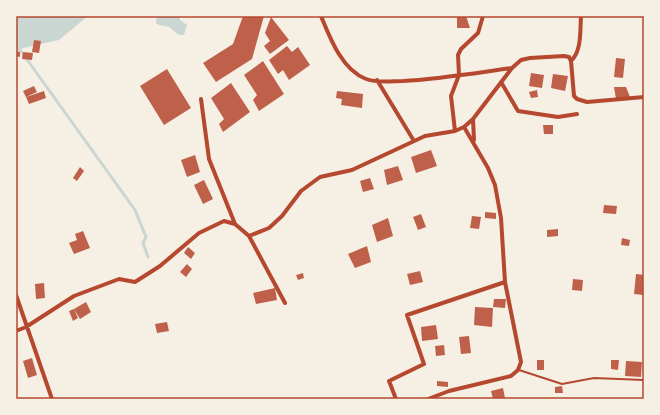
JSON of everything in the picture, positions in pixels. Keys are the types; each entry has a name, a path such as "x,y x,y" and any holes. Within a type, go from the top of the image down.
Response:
{"street":[{"path":"321,16 341,57 366,79 390,81 431,79 512,68"},
{"path":"455,131 451,96 459,75 458,55 461,49 478,33 483,16"},
{"path":"571,61 575,57 578,50 581,16"},
{"path":"249,236 269,228 282,216 301,191 320,177 358,168 426,136 455,131 464,127 473,119 512,68 521,60 530,58 569,57 571,61 574,96 581,101 587,102 644,97"},
{"path":"377,80 414,141"},
{"path":"501,82 518,111 558,117 577,114"},
{"path":"201,99 209,159 235,224"},
{"path":"473,119 474,141"},
{"path":"428,399 449,391 511,376 518,370 521,362 505,282 501,218 495,185 474,141 464,127"},
{"path":"16,331 74,296 119,279 135,282 160,266 199,233 224,221 235,224 249,236 285,303"},
{"path":"396,399 390,381 424,364 407,315 505,282"},
{"path":"16,296 52,399"}],"lane":[{"path":"518,370 562,384 594,378 644,380"}],"shaded area":[{"path":"16,16 88,16 59,40 23,48 16,52"},
{"path":"157,16 180,16 180,20 187,25 184,35 177,34 171,28 156,23"}],"building":[{"path":"243,16 264,16 252,59 216,82 203,63 233,44"},
{"path":"457,16 466,16 470,28 457,28"},
{"path":"271,17 289,40 270,54 264,46 270,41 265,33"},
{"path":"34,40 41,41 39,53 32,52"},
{"path":"287,46 292,52 298,47 310,65 289,80 283,70 278,74 269,60"},
{"path":"16,51 20,52 20,57 16,56"},
{"path":"23,52 33,53 32,60 22,59"},
{"path":"616,58 625,59 623,78 614,77"},
{"path":"263,61 284,94 259,111 253,100 257,95 244,75"},
{"path":"167,69 191,108 164,125 140,86"},
{"path":"531,73 544,75 542,88 529,86"},
{"path":"553,74 568,76 565,91 551,88"},
{"path":"231,83 250,112 223,132 219,124 224,119 211,98"},
{"path":"34,86 37,92 26,97 23,91"},
{"path":"614,87 626,87 630,97 616,99"},
{"path":"537,90 538,97 531,98 529,92"},
{"path":"44,91 46,98 29,104 26,97"},
{"path":"337,91 363,94 362,108 341,105 342,99 336,98"},
{"path":"543,125 553,125 553,134 544,134"},
{"path":"431,150 437,166 416,173 411,157"},
{"path":"195,155 200,172 187,177 181,160"},
{"path":"398,166 403,180 387,185 384,170"},
{"path":"80,167 84,171 77,181 73,178"},
{"path":"370,178 374,189 363,192 360,181"},
{"path":"204,180 213,199 203,204 194,185"},
{"path":"604,205 617,206 616,214 603,213"},
{"path":"485,212 496,213 496,219 485,218"},
{"path":"421,214 426,227 418,230 413,217"},
{"path":"472,216 481,217 479,229 470,228"},
{"path":"388,218 393,236 377,242 372,225"},
{"path":"558,229 558,236 547,237 547,230"},
{"path":"83,231 90,248 74,254 69,243 77,240 75,234"},
{"path":"622,238 630,240 629,246 621,245"},
{"path":"367,246 371,262 355,268 348,254"},
{"path":"188,247 195,253 191,259 184,253"},
{"path":"187,264 192,269 186,277 180,272"},
{"path":"420,271 423,282 410,285 407,274"},
{"path":"303,273 304,278 298,280 296,275"},
{"path":"636,274 644,275 644,295 634,294"},
{"path":"573,279 583,280 582,291 572,290"},
{"path":"44,283 45,298 36,299 35,284"},
{"path":"275,288 277,300 256,304 253,293"},
{"path":"494,299 506,299 505,308 493,307"},
{"path":"86,302 91,312 80,319 74,309"},
{"path":"475,307 493,308 492,327 474,325"},
{"path":"74,309 78,318 73,321 69,311"},
{"path":"167,322 169,331 157,333 155,324"},
{"path":"436,325 438,339 422,341 421,327"},
{"path":"469,336 471,353 461,354 459,337"},
{"path":"444,345 445,355 436,356 435,346"},
{"path":"32,358 37,375 28,378 23,361"},
{"path":"537,360 544,360 544,370 537,370"},
{"path":"611,360 619,360 618,370 611,369"},
{"path":"626,361 642,362 641,377 625,376"},
{"path":"437,381 448,382 448,387 437,386"},
{"path":"562,386 563,393 555,393 555,387"},
{"path":"503,388 505,398 493,399 491,391"}],"waterway":[{"path":"18,47 135,210 146,237 143,243 148,257"}]}
